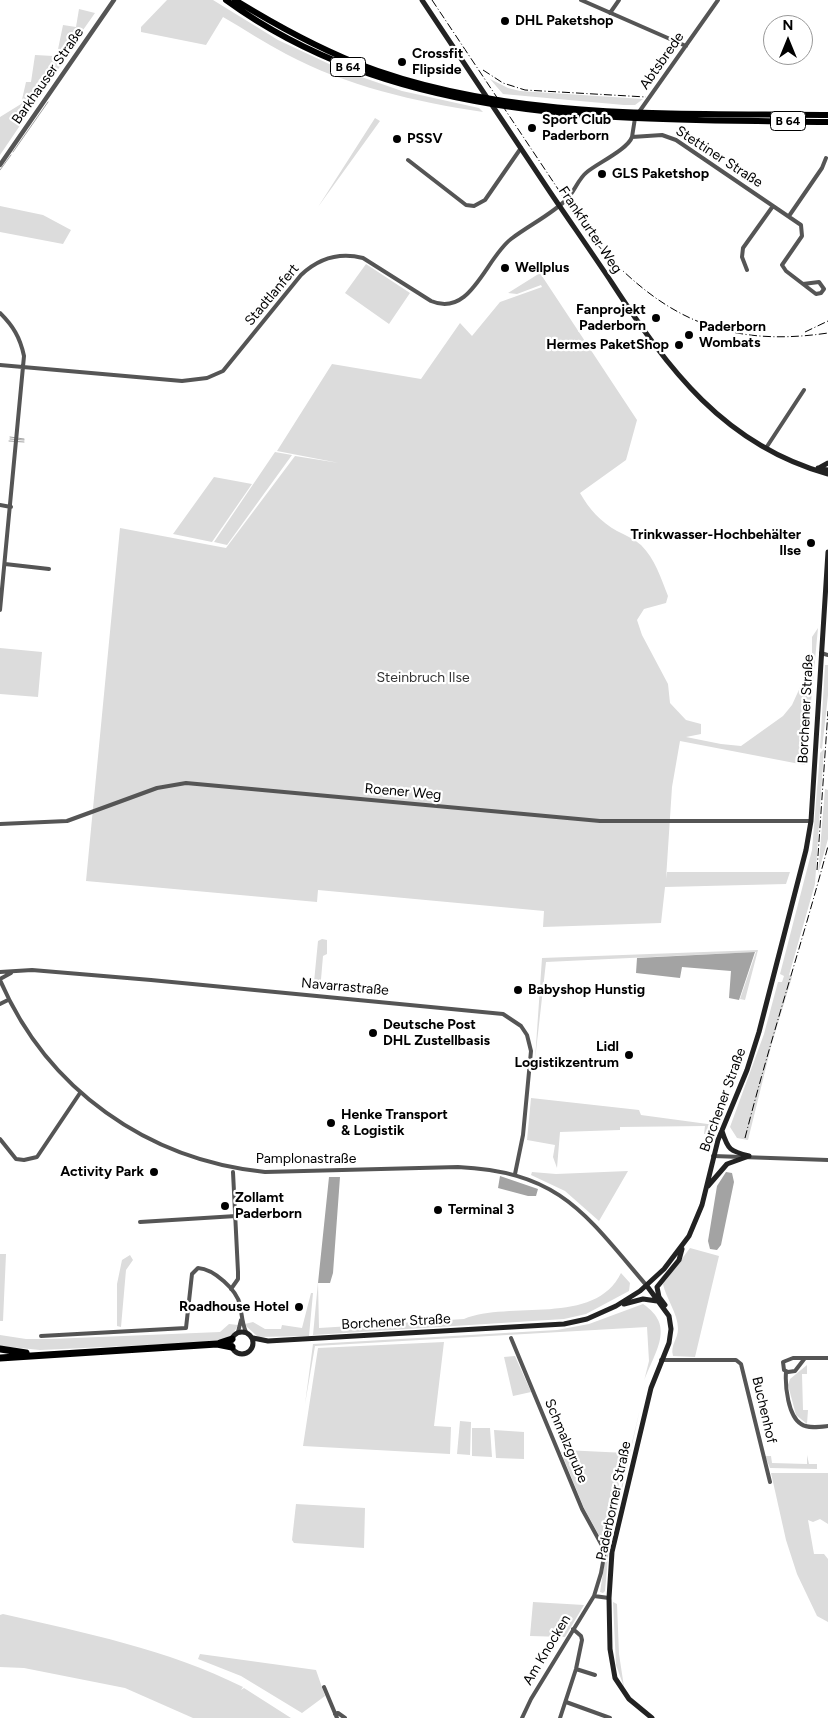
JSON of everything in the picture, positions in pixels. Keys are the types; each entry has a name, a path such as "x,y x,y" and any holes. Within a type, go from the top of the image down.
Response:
{"highway":[{"name":"B 64","path":"226,0 280,36 346,67 433,93 483,104 510,108 634,115 828,115"},
{"name":"B 64","path":"236,0 306,41 357,63 409,80 504,100 634,115"},
{"name":"B 64","path":"643,115 828,122"},
{"path":"0,1358 232,1343"},
{"path":"0,1349 28,1355"},
{"path":"0,1354 28,1355"},
{"path":"0,1363 28,1355"}],"main road":[{"name":"Frankfurter Weg","path":"422,0 559,206 675,373 721,417 766,448 791,461 828,474"},
{"path":"818,468 828,463"},
{"name":"Frankfurter Weg","path":"810,468 828,470"},
{"name":"Borchener Straße","path":"252,1338 268,1341 564,1324 587,1319 616,1306 647,1286 683,1246 702,1205 713,1156 747,1070 759,1032 806,850 811,820 828,552"},
{"path":"722,1131 727,1146 733,1152 749,1156"},
{"path":"706,1188 727,1164 749,1156"},
{"path":"669,1316 659,1297 657,1287 679,1260 683,1246"},
{"path":"647,1286 669,1316"},
{"path":"616,1306 643,1299 657,1301"},
{"name":"Paderborner Straße","path":"652,1718 629,1699 615,1678 610,1649 609,1598 612,1552 651,1388 668,1343 671,1329 669,1316"},
{"path":"238,1332 246,1332 252,1338 253,1346 249,1352 243,1354 236,1352 232,1343 238,1332"},
{"name":"Borchener Straße","path":"253,1346 268,1341"}],"street":[{"name":"Barkhauser Straße","path":"0,165 114,0"},
{"path":"581,0 686,46"},
{"path":"610,13 619,0"},
{"name":"Abtsbrede","path":"632,137 634,119 718,0"},
{"name":"Stettiner Straße","path":"632,137 662,135 676,140 801,225 803,230 782,265 784,269 803,284 816,294 821,293 824,289 818,282 803,284"},
{"path":"559,206 588,171 628,144 632,137"},
{"path":"408,160 466,205 474,206 485,200 521,148"},
{"path":"789,216 822,168 826,158"},
{"name":"Stadtlanfert","path":"23,367 182,381 207,378 228,366 301,275 315,263 343,255 363,258 430,301 450,304 469,294 495,254 509,241 559,206"},
{"path":"747,270 742,257 743,248 773,206"},
{"path":"0,313 13,326 20,340 23,367 0,610"},
{"path":"0,365 23,367"},
{"path":"766,448 804,390"},
{"path":"0,505 11,506"},
{"path":"5,564 49,569"},
{"path":"821,653 828,655"},
{"name":"Roener Weg","path":"0,824 68,820 157,788 186,783 600,821 811,820"},
{"name":"Navarrastraße","path":"0,972 32,970 143,979 502,1014 520,1026 526,1035 531,1051 523,1135 514,1174"},
{"name":"Navarrastraße","path":"0,980 13,972"},
{"name":"Pamplonastraße","path":"0,980 8,1000 42,1052 80,1093 117,1122 144,1137 190,1157 229,1167 289,1173 458,1167 495,1170 514,1174 546,1187 574,1204 590,1219 647,1286"},
{"path":"0,1004 8,1000"},
{"path":"0,1139 16,1158 24,1160 37,1157 80,1093"},
{"path":"713,1156 828,1160"},
{"path":"231,1289 238,1279 233,1172"},
{"path":"140,1222 236,1216"},
{"path":"41,1336 186,1328 192,1274 196,1268 205,1269 231,1289 240,1305 241,1318 246,1332"},
{"path":"238,1332 241,1318"},
{"name":"Schmalzgrube","path":"511,1338 582,1509 605,1551"},
{"path":"786,1372 795,1371 805,1358"},
{"path":"828,1358 786,1359 782,1366 786,1372 790,1399 797,1420 808,1427 828,1426"},
{"name":"Buchenhof","path":"661,1360 736,1360 741,1364 770,1482"},
{"name":"Am Knocken","path":"522,1718 531,1699 594,1596 602,1574 605,1551"},
{"path":"594,1596 609,1598"},
{"path":"560,1718 576,1669 582,1640 581,1636 573,1630"},
{"path":"576,1669 595,1674"},
{"path":"324,1687 336,1716 338,1713 345,1718"},
{"path":"566,1702 610,1718"}],"green space":[{"path":"167,0 213,0 278,40 344,71 402,91 479,108 483,112 407,98 357,84 286,54 223,17 206,45 141,32 141,27"},
{"path":"79,9 95,13 62,60 56,59 63,25 76,27"},
{"path":"35,55 53,56 61,65 0,155 0,117 21,104 26,82 31,82"},
{"path":"490,79 508,88 520,91 643,99 635,105 624,105 503,94"},
{"path":"375,118 380,121 318,207"},
{"path":"0,206 43,215 71,230 63,244 0,232"},
{"path":"366,264 410,293 389,324 345,293"},
{"name":"Steinbruch Ilse","path":"540,273 637,420 626,460 580,493 591,510 601,519 646,550 660,576 668,596 666,603 644,609 637,620 642,635 668,684 670,703 686,720 701,724 701,734 686,737 741,746 783,716 792,705 812,661 812,637 818,628 805,765 680,741 672,787 666,879 667,872 790,872 786,884 665,887 661,923 543,927 544,911 318,890 317,902 86,881 120,528 226,548 295,456 339,463 277,451 332,364 421,379 460,323 472,336 500,302 542,287 541,285 517,294 508,293"},
{"path":"275,452 292,455 227,545 214,542"},
{"path":"214,477 252,484 212,542 173,534"},
{"path":"0,648 42,652 38,697 0,694"},
{"path":"825,665 828,665 828,695 822,749 820,748"},
{"path":"824,749 815,884 789,975 792,977 772,1043 748,1140 737,1138 730,1127 764,1034 778,982 782,982 784,976 780,974 812,850 820,753"},
{"path":"825,789 828,790 828,839 818,874"},
{"path":"322,939 327,940 327,954 323,956 320,991 312,991 319,988 318,983 314,982 318,941"},
{"path":"758,950 745,1000 740,999 756,952 546,962 535,1060 542,958"},
{"path":"531,1098 639,1110 641,1115 715,1125 711,1133 704,1134 705,1126 620,1127 620,1130 560,1132 557,1168 553,1157 555,1145 527,1140"},
{"path":"628,1171 599,1221 565,1191 531,1175 532,1172 556,1174"},
{"path":"690,1248 719,1256 695,1357 673,1356 672,1352 678,1329 674,1312 663,1284"},
{"path":"0,1254 6,1254 3,1321 0,1321"},
{"path":"130,1255 133,1260 126,1270 121,1327 117,1326 117,1284 122,1260"},
{"path":"621,1273 630,1283 629,1291 586,1314 564,1319 313,1335 318,1282 319,1328 464,1319 504,1311 572,1306 592,1300 609,1290"},
{"path":"311,1293 313,1293 309,1336 258,1337 245,1324 253,1322 265,1329 281,1329 282,1325 302,1328"},
{"path":"643,1304 653,1312 659,1321 661,1330 657,1349 644,1381 649,1361 647,1327 315,1346 305,1404 313,1344 557,1330 589,1324"},
{"path":"229,1324 238,1325 234,1332 224,1339 212,1342 40,1350 0,1346 0,1335 26,1339 51,1339 220,1332"},
{"path":"444,1342 434,1426 451,1427 450,1454 303,1446 318,1348"},
{"path":"515,1356 531,1392 513,1396 504,1357"},
{"path":"807,1365 807,1374 802,1374 803,1410 808,1410 807,1424 796,1415 788,1385 790,1379"},
{"path":"640,1409 609,1547 605,1591 603,1593 600,1592 607,1547"},
{"path":"460,1421 471,1422 470,1455 457,1454"},
{"path":"472,1428 490,1428 492,1457 472,1456"},
{"path":"494,1430 524,1432 524,1459 496,1458"},
{"path":"564,1450 626,1453 605,1546 584,1508 561,1452"},
{"path":"807,1455 809,1464 817,1464 817,1469 770,1468 765,1456 771,1456 772,1463 807,1464"},
{"path":"771,1473 828,1473 828,1524 820,1519 813,1522 808,1520 814,1554 824,1554 828,1559 828,1622 817,1616 797,1574 786,1540"},
{"path":"296,1504 365,1508 364,1548 294,1543 292,1540"},
{"path":"533,1602 584,1605 565,1637 530,1636"},
{"path":"613,1602 617,1604 619,1654 624,1687 616,1665"},
{"path":"3,1614 125,1643 185,1662 243,1687 241,1690 244,1688 291,1718 193,1718 125,1688 24,1668 0,1667 0,1615"},
{"path":"200,1654 316,1670 325,1696 302,1713 241,1676 198,1659"}],"shaded area":[{"path":"755,952 739,1000 729,998 731,971 682,967 680,978 636,973 637,958"},
{"path":"726,1172 732,1173 734,1182 721,1245 717,1250 710,1249 708,1241 717,1186"},
{"path":"500,1176 538,1189 536,1196 528,1196 498,1188"},
{"path":"329,1177 340,1177 333,1273 330,1283 318,1283"}],"waterway":[{"path":"13,152 48,102"},
{"path":"0,170 11,155"},
{"path":"10,437 24,439"},
{"path":"10,439 24,440"},
{"path":"9,441 24,442"}],"railway":[{"path":"432,0 588,234 639,285 666,305 693,319 723,330 755,336 790,337 828,333"},
{"path":"483,70 503,83 525,90 646,97"},
{"path":"805,332 828,321"},
{"path":"817,870 828,711"},
{"path":"745,1138 828,846"}],"place":[{"name":"DHL Paketshop","path":"505,21"},
{"name":"Crossfit Flipside","path":"402,62"},
{"name":"Sport Club Paderborn","path":"532,128"},
{"name":"PSSV","path":"397,139"},
{"name":"GLS Paketshop","path":"602,174"},
{"name":"Wellplus","path":"505,268"},
{"name":"Fanprojekt Paderborn","path":"656,318"},
{"name":"Paderborn Wombats","path":"689,335"},
{"name":"Hermes PaketShop","path":"679,345"},
{"name":"Trinkwasser-Hochbehälter Ilse","path":"811,543"},
{"name":"Babyshop Hunstig","path":"518,990"},
{"name":"Deutsche Post DHL Zustellbasis","path":"373,1033"},
{"name":"Lidl Logistikzentrum","path":"629,1055"},
{"name":"Henke Transport & Logistik","path":"331,1123"},
{"name":"Activity Park","path":"154,1172"},
{"name":"Zollamt Paderborn","path":"225,1206"},
{"name":"Terminal 3","path":"438,1210"},
{"name":"Roadhouse Hotel","path":"299,1307"}]}
